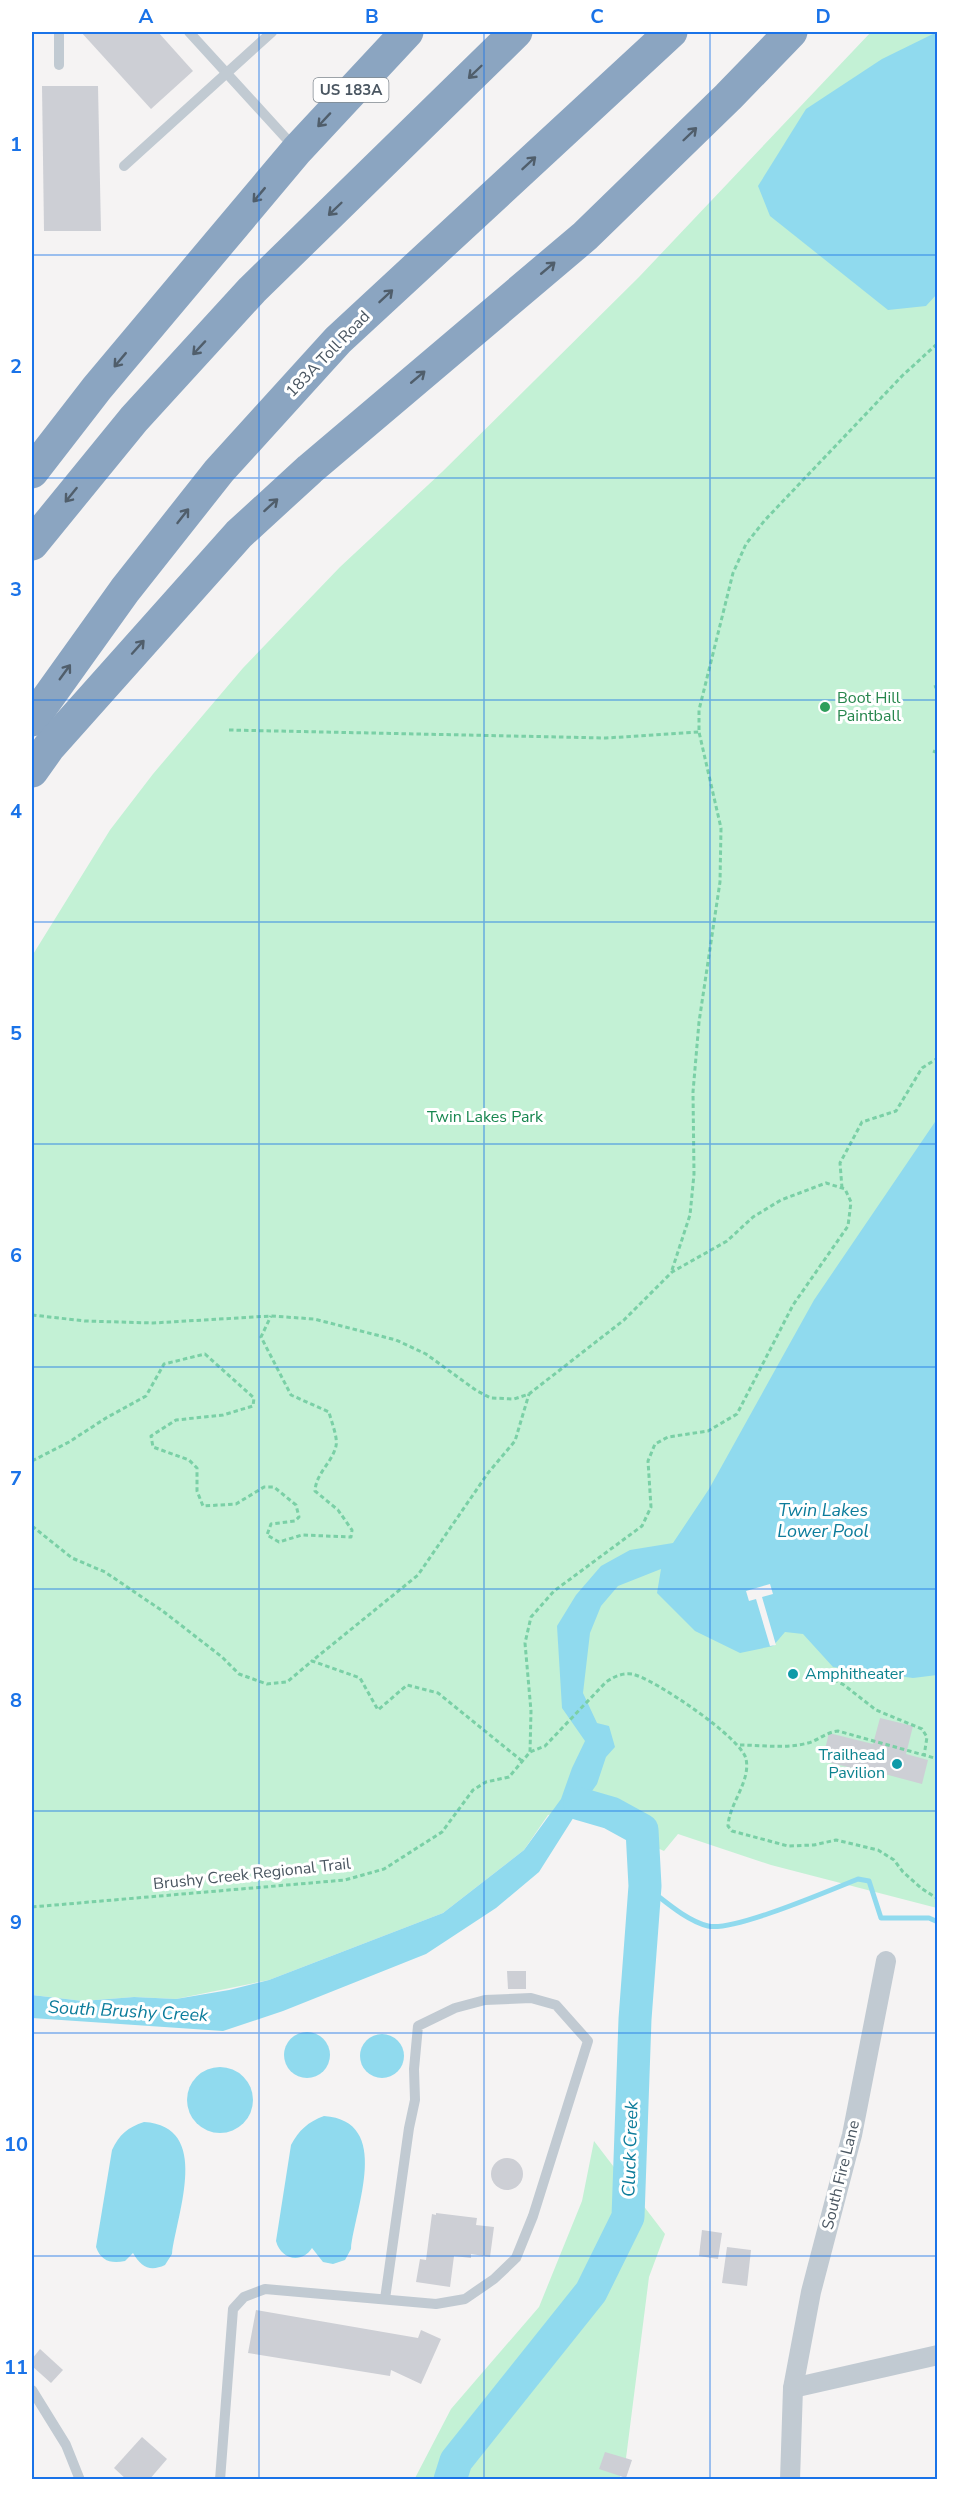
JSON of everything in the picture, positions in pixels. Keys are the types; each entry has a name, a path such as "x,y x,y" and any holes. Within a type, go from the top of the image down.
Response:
{"highway":[{"name":"US 183A","path":"297,150 406,32"},
{"path":"32,544 134,419 252,290 516,32"},
{"name":"183A Toll Road","path":"32,720 124,590 219,471 338,340 670,32"},
{"path":"32,771 49,747 239,534 310,469 585,236 728,97 791,32"},
{"path":"32,472 96,388 297,150"}],"street":[{"name":"South Fire Lane","path":"790,2480 793,2388 811,2292 852,2135 886,1961"},
{"path":"793,2388 937,2357"}],"lane":[{"path":"59,32 59,65"},
{"path":"189,32 297,150"},
{"path":"124,166 272,32"},
{"path":"220,2480 233,2309 244,2297 265,2289 436,2304 465,2299 494,2278 516,2258 541,2195 588,2041 556,2005 531,1998 485,2000 455,2008 418,2026 414,2069 415,2100 385,2299"},
{"path":"32,2390 66,2445 80,2480"}],"path":[{"path":"672,1272 690,1215 694,1174 693,1092 699,1022 720,882 722,828 699,732 699,711 734,573 746,544 765,520 902,376 938,343"},
{"path":"229,730 606,738 699,732"},
{"path":"530,1752 531,1711 525,1643 531,1617 554,1591 642,1526 651,1507 648,1461 655,1444 668,1437 708,1431 737,1414 793,1305 848,1226 851,1202 842,1188 840,1163 862,1122 896,1111 922,1068 938,1058"},
{"path":"32,1315 85,1321 153,1323 271,1316 314,1319 396,1340 426,1354 477,1391 491,1398 514,1400 529,1394 624,1320 672,1272 727,1241 753,1217 781,1200 826,1183 842,1188"},
{"path":"32,1461 69,1442 146,1396 164,1364 206,1354 254,1398 253,1406 223,1414 176,1420 151,1436 153,1447 189,1460 197,1468 198,1491 203,1506 236,1504 264,1487 274,1487 296,1505 299,1517 295,1521 271,1524 267,1534 279,1542 302,1535 351,1537 352,1530 338,1510 315,1491 316,1480 329,1462 336,1445 328,1412 291,1395 261,1337 271,1316"},
{"path":"32,1526 72,1558 105,1572 164,1612 222,1657 239,1674 267,1684 286,1682 418,1575 488,1473 515,1441 529,1394"},
{"path":"312,1661 360,1678 378,1710 407,1685 438,1693 522,1761"},
{"path":"821,1672 843,1685 876,1710 922,1729 927,1737 924,1756"},
{"name":"Brushy Creek Regional Trail","path":"32,1907 345,1880 384,1869 442,1832 473,1790 486,1782 509,1777 530,1752 545,1746 606,1682 617,1675 636,1675 696,1710 740,1745"},
{"path":"938,1759 838,1731 828,1732 811,1743 796,1746 740,1745 746,1759 746,1773 728,1826 732,1831 788,1846 814,1845 837,1840 878,1850 894,1860 903,1872 921,1888 938,1899"}],"green space":[{"name":"Twin Lakes Park","path":"871,32 937,32 937,1908 771,1865 678,1834 664,1851 576,1812 548,1815 524,1850 443,1913 269,1980 176,1999 134,1997 83,2001 32,1995 32,956 110,830 153,774 243,668 340,567 442,472 639,277"},
{"path":"594,2141 665,2234 649,2277 625,2466 619,2479 414,2480 451,2409 539,2307 582,2201"}],"water":[{"path":"937,32 937,294 926,306 888,310 770,216 758,186 806,109 882,59"},
{"name":"Twin Lakes Lower Pool","path":"937,1119 937,1675 913,1678 833,1667 803,1634 785,1632 773,1646 740,1653 695,1631 657,1593 661,1569 618,1586 601,1606 590,1633 583,1693 597,1723 609,1726 615,1747 606,1757 597,1784 539,1872 496,1908 426,1954 283,2011 223,2031 32,2018 32,1995 83,2001 134,1997 176,1999 269,1980 443,1913 524,1850 561,1799 585,1741 562,1708 557,1626 576,1595 601,1566 630,1550 673,1543 709,1489 814,1300"},
{"path":"307,2032 323,2039 330,2055 323,2071 307,2078 291,2071 284,2055 291,2039"},
{"path":"382,2034 391,2035 398,2040 403,2047 403,2065 398,2072 391,2077 382,2078 373,2077 366,2072 361,2065 360,2056 361,2047 366,2040 373,2035"},
{"path":"220,2067 233,2069 243,2077 251,2087 253,2100 251,2113 243,2123 233,2131 220,2133 207,2131 197,2123 189,2113 187,2100 189,2087 197,2077 207,2069"},
{"path":"324,2116 345,2121 358,2133 364,2149 365,2169 351,2249 345,2260 333,2264 323,2262 312,2248 298,2258 287,2256 276,2241 291,2145 304,2127"},
{"path":"144,2122 165,2127 178,2139 184,2155 183,2195 172,2254 165,2265 155,2268 143,2265 133,2253 125,2261 107,2260 101,2256 96,2247 112,2150 125,2132"}],"pier":[{"path":"770,1584 773,1594 762,1597 776,1645 770,1646 756,1599 749,1601 746,1591"}],"building":[{"path":"81,32 158,32 193,71 151,109"},
{"path":"42,86 98,86 101,231 44,231"},
{"path":"880,1718 913,1726 906,1754 928,1760 922,1784 862,1768 861,1770 822,1761 829,1733 873,1744"},
{"path":"507,1971 526,1971 526,1989 508,1989"},
{"path":"507,2158 519,2162 523,2174 519,2186 507,2190 495,2186 491,2174 495,2162"},
{"path":"436,2213 477,2218 476,2225 494,2227 490,2257 471,2254 471,2258 454,2256 450,2287 416,2282 420,2259 426,2260 432,2214 436,2215"},
{"path":"702,2230 722,2233 718,2259 699,2256"},
{"path":"727,2247 751,2250 747,2286 722,2283"},
{"path":"256,2310 418,2338 421,2330 441,2339 421,2384 391,2370 390,2376 248,2353"},
{"path":"40,2349 63,2370 51,2383 32,2366 32,2359"},
{"path":"142,2437 167,2459 149,2480 127,2480 114,2468"},
{"path":"605,2452 632,2460 626,2478 599,2469"}],"waterway":[{"name":"Cluck Creek","path":"450,2480 456,2461 591,2292 628,2217 635,2019 645,1886 642,1830 611,1813 580,1804"},
{"path":"645,1886 691,1919 708,1926 720,1926 759,1917 858,1879 869,1881 881,1918 929,1918 938,1922"}],"place":[{"name":"Boot Hill Paintball","path":"825,707"},
{"name":"Amphitheater","path":"793,1674"},
{"name":"Trailhead Pavilion","path":"897,1764"}],"water label":[{"name":"South Brushy Creek","path":"128,2011"}]}
